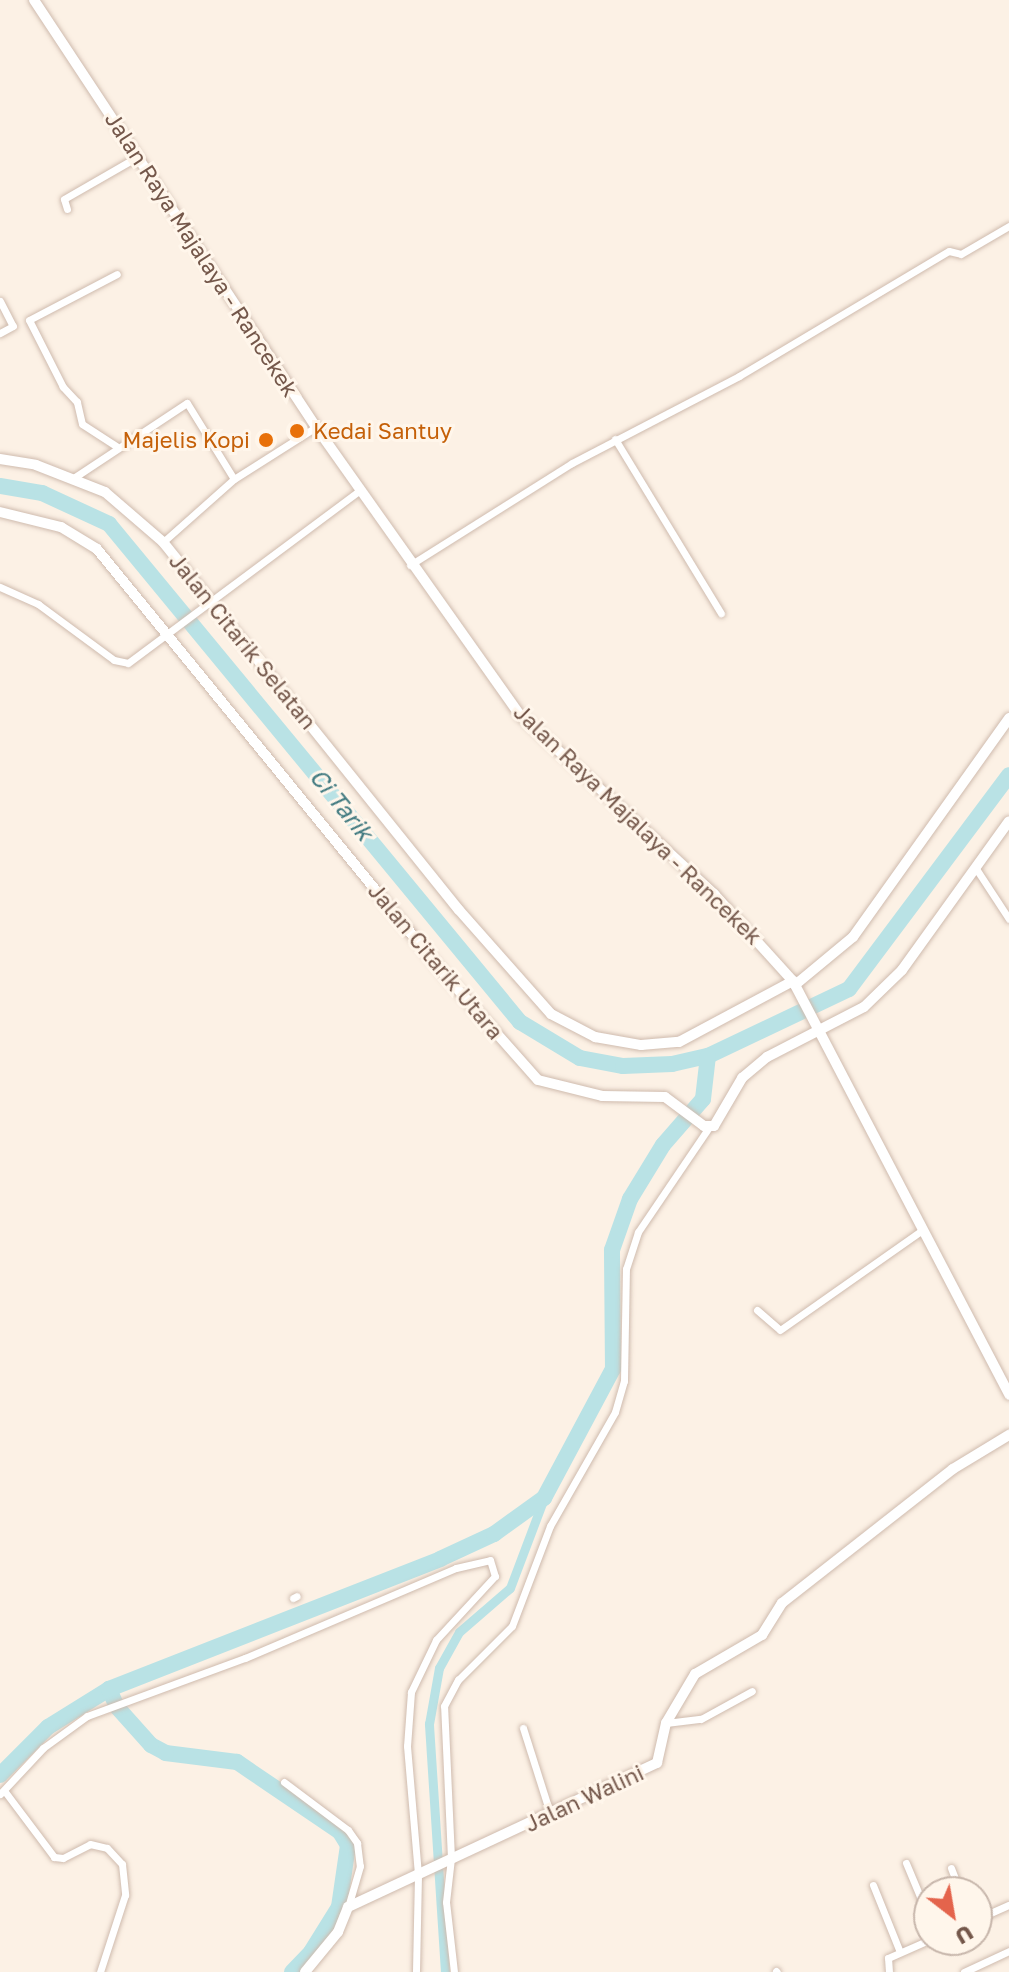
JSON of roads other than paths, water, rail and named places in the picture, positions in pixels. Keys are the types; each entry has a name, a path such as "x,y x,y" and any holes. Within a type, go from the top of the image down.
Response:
{"street":[{"name":"Jalan Raya Majalaya - Rancekek","path":"34,0 316,427 410,565 521,716 724,904 794,983 821,1028 921,1231 1009,1395"},
{"path":"67,209 65,198 137,157"},
{"path":"410,565 615,439 739,376 949,251 961,254 1009,226"},
{"path":"116,446 82,424 77,402 63,387 29,320 117,274"},
{"path":"0,301 13,326 0,333"},
{"path":"75,477 116,446 187,403 234,479"},
{"path":"163,542 234,479 316,427"},
{"path":"615,439 721,613"},
{"name":"Jalan Citarik Selatan","path":"0,459 75,477 122,502 163,542 459,910 551,1014 595,1037 641,1045 679,1042 794,983 853,937 1009,718"},
{"path":"0,587 38,604 121,663 135,660 208,601 360,490"},
{"name":"Jalan Citarik Utara","path":"0,512 61,527 97,549 170,633 445,975 538,1080 602,1096 665,1097 707,1127"},
{"path":"454,1972 446,1902 450,1859 444,1706 458,1680 512,1626 550,1526 615,1412 624,1381 626,1269 638,1232 707,1127 720,1120 742,1078 767,1057 864,1007 902,970 1009,821"},
{"path":"1001,832 1009,842"},
{"path":"974,866 1009,919"},
{"path":"757,1310 780,1330 921,1231"},
{"name":"Jalan Walini","path":"348,1907 450,1859 476,1851 657,1763 666,1723 687,1683 703,1667 762,1635 782,1603 953,1469 1009,1435"},
{"path":"100,1972 125,1895 122,1864 107,1848 90,1844 58,1860 3,1794 22,1769 63,1730 116,1704 245,1658 456,1568 490,1560 495,1576 436,1640 411,1692 407,1746 420,1874 416,1972"},
{"path":"666,1723 701,1719 752,1691"},
{"path":"523,1728 550,1813"},
{"path":"284,1782 348,1830 357,1843 360,1866 338,1932 305,1972"},
{"path":"906,1863 913,1880"},
{"path":"951,1868 954,1876"},
{"path":"873,1885 900,1952"},
{"path":"889,1972 885,1962 913,1947"},
{"path":"964,1972 1009,1951"}],"waterway":[{"name":"Ci Tarik","path":"0,486 42,493 109,524 520,1022 580,1058 623,1066 672,1064 708,1056 849,989 1009,775"},
{"path":"292,1972 311,1952 339,1907 348,1845 340,1832 237,1762 166,1753 151,1745 117,1707 109,1689 440,1559 494,1534 544,1498 613,1369 612,1250 630,1199 663,1145 703,1099 708,1056"},
{"path":"445,1972 429,1724 439,1668 459,1632 510,1588 544,1498"},
{"path":"0,1775 48,1727 109,1689"}],"place":[{"name":"Kedai Santuy","path":"297,431"},
{"name":"Majelis Kopi","path":"266,440"}]}
